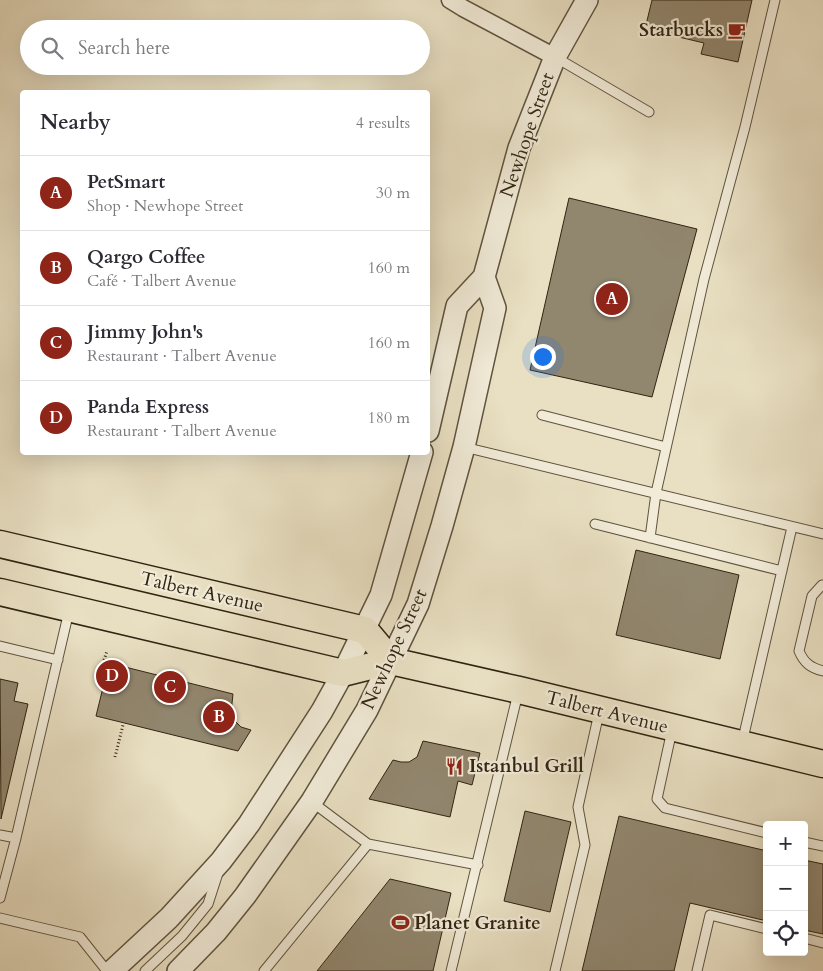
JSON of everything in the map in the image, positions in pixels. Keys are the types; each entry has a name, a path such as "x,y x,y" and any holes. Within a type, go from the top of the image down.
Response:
{"main road":[{"name":"Talbert Avenue","path":"0,544 365,630"},
{"name":"Talbert Avenue","path":"0,592 343,673 391,661 823,764"},
{"path":"365,630 391,661"}],"street":[{"path":"450,0 554,57"},
{"name":"Newhope Street","path":"430,422 457,306 484,277 519,148 554,57 587,0"},
{"name":"Newhope Street","path":"178,971 216,932 245,896 312,802 362,718 418,604 464,447 495,308 484,277"},
{"name":"Newhope Street","path":"112,971 169,918 221,861 249,824 322,711 365,630 381,595 421,455"}],"lane":[{"path":"650,538 656,493 704,279 743,135 775,0"},
{"path":"554,57 649,112"},
{"path":"542,415 666,447"},
{"path":"464,447 823,534"},
{"path":"595,524 782,571"},
{"path":"742,745 792,526"},
{"path":"823,583 812,596 799,651 805,662 813,669 823,671"},
{"path":"0,898 16,838 69,608"},
{"path":"0,646 58,660"},
{"path":"451,971 519,690"},
{"path":"555,971 586,844 578,807 599,710"},
{"path":"673,728 657,799 665,808 763,832"},
{"path":"312,802 368,844 478,865"},
{"path":"0,835 16,838"},
{"path":"808,843 823,846"},
{"path":"264,971 368,844"},
{"path":"145,971 182,936 208,904 221,861"},
{"path":"697,971 710,915 763,928"},
{"path":"0,918 80,938 107,971"},
{"path":"808,939 823,943"}],"path":[{"path":"104,660 107,651"},
{"path":"115,757 123,725"}],"building":[{"path":"652,0 752,0 738,62 701,54 704,43 645,29"},
{"path":"569,198 697,229 652,397 530,370"},
{"path":"636,550 739,575 720,659 616,635"},
{"path":"109,663 233,694 231,713 233,719 241,727 251,730 238,751 96,716"},
{"path":"0,679 18,683 14,701 28,704 1,819"},
{"path":"423,741 480,753 472,785 458,781 450,817 369,799 393,760 409,762 417,757"},
{"path":"525,811 571,822 550,912 504,901"},
{"path":"619,816 763,850 763,920 690,903 674,971 582,971"},
{"path":"808,861 823,864 823,934 808,931"},
{"name":"Planet Granite","path":"390,879 451,893 433,971 317,971"}],"place":[{"name":"Starbucks","path":"737,30"},
{"name":"PetSmart","path":"612,299"},
{"name":"Panda Express","path":"112,676"},
{"name":"Jimmy John's","path":"170,687"},
{"name":"Qargo Coffee","path":"219,717"},
{"name":"Istanbul Grill","path":"455,766"},
{"name":"Planet Granite","path":"400,923"}]}
